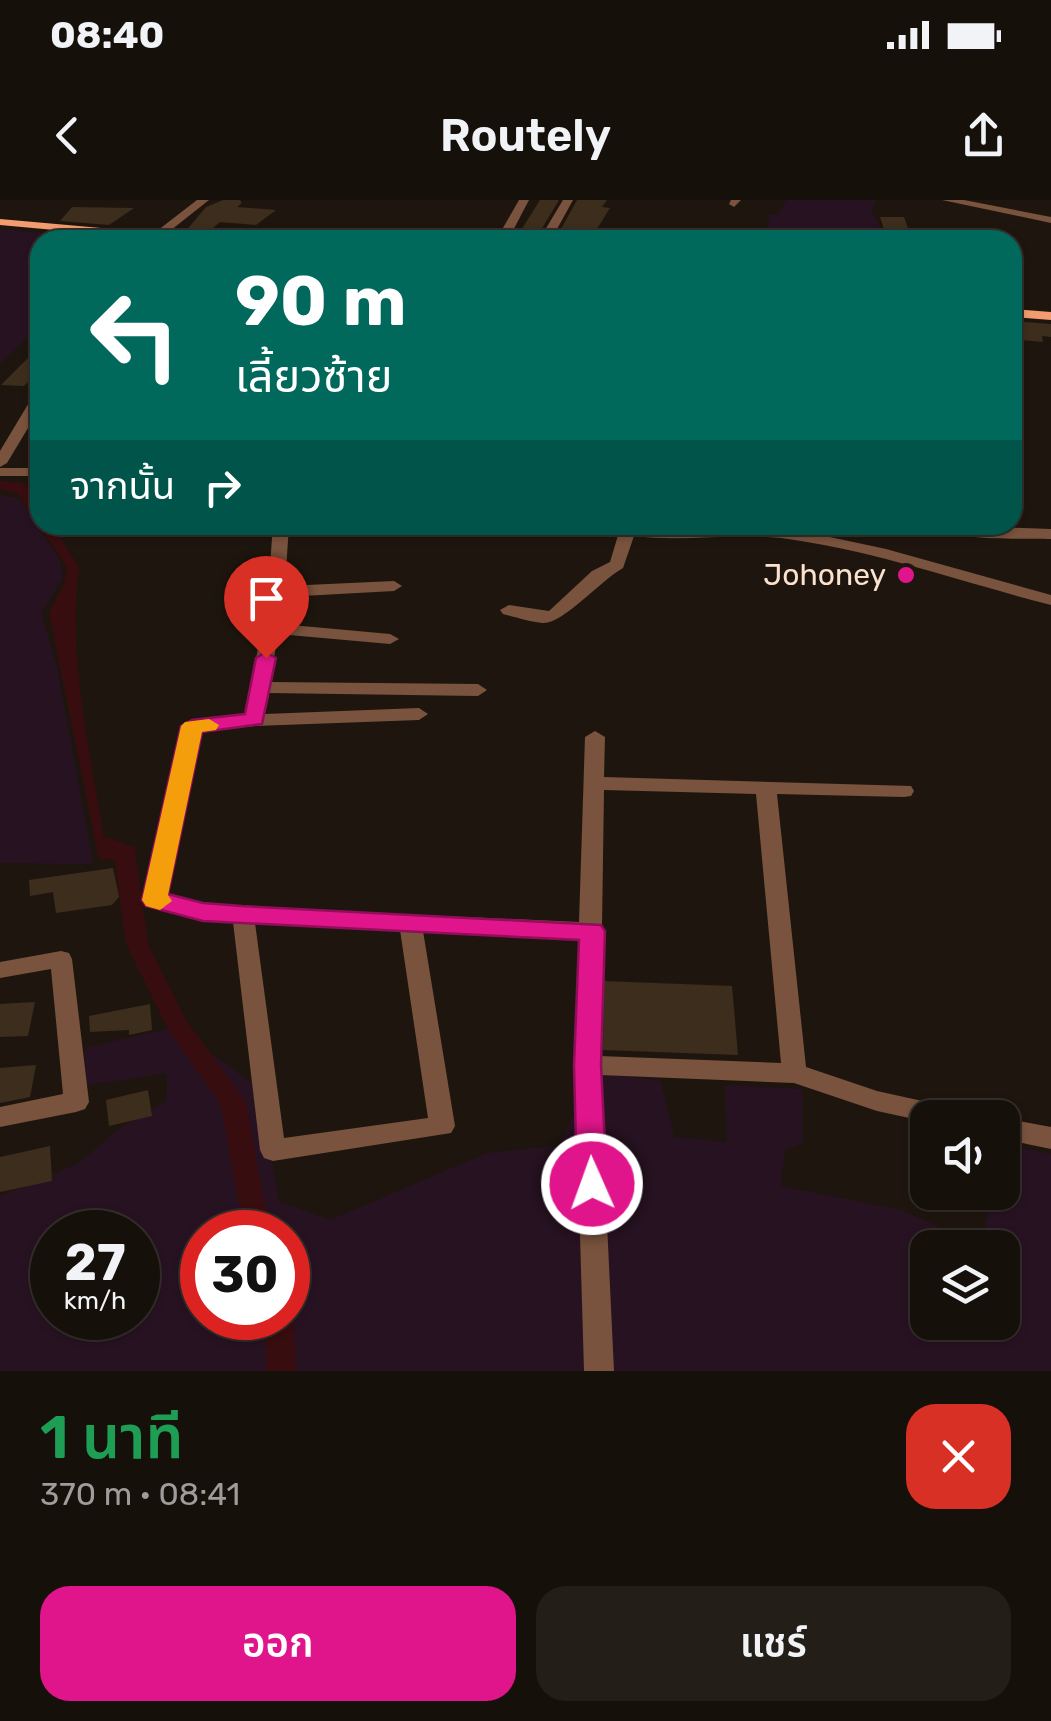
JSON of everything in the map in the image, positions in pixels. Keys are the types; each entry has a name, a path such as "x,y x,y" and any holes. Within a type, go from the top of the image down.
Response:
{"main road":[{"path":"0,222 90,230"},
{"path":"1022,314 1051,316"}],"street":[{"path":"165,230 204,200"},
{"path":"947,200 1051,220"},
{"path":"509,230 528,202"},
{"path":"551,204 567,203"},
{"path":"551,230 567,203"},
{"path":"0,464 30,413"},
{"path":"0,472 30,472"},
{"path":"1022,533 1051,534"},
{"path":"255,720 276,592 279,535"},
{"path":"509,610 545,618 554,616 598,575 618,566 627,535"},
{"path":"786,535 848,546 1051,600"},
{"path":"276,592 394,586"},
{"path":"271,628 390,639"},
{"path":"261,687 478,690"},
{"path":"419,714 192,726 155,900 203,912 242,915 592,931"},
{"path":"595,737 588,1065 599,1371"},
{"path":"594,783 904,791"},
{"path":"766,788 794,1073"},
{"path":"242,915 273,1150 442,1126 410,922"},
{"path":"0,970 62,959 76,1102 0,1116"},
{"path":"588,1065 794,1073 877,1102 910,1109"},
{"path":"1020,1132 1051,1138"}],"shaded area":[{"path":"786,200 877,200 871,211 881,230 767,230 769,215 779,214"},
{"path":"0,229 30,232 30,334 0,364"},
{"path":"0,481 24,483 30,492 30,512 18,494 0,489"},
{"path":"0,495 20,499 30,514 30,535 43,535 60,561 63,578 41,612 57,667 93,864 0,863"},
{"path":"46,535 58,535 79,567 78,669 104,839 135,847 136,860 99,859 49,613 64,584 67,567"},
{"path":"174,1027 259,1088 279,1201 303,1210 180,1210 180,1340 310,1340 310,1213 330,1220 487,1153 559,1145 594,1072 661,1081 674,1137 727,1142 725,1085 802,1089 802,1144 785,1149 780,1186 902,1210 940,1227 910,1230 910,1340 1020,1340 1020,1230 985,1230 987,1210 1020,1210 1020,1148 1051,1154 1051,1371 0,1371 0,1196 77,1164 122,1127 167,1100 167,1073 84,1086 85,1048"}],"building":[{"path":"223,200 240,200 242,203 237,207 276,210 256,225 220,222 211,230 187,230 206,207"},
{"path":"540,200 559,200 541,230 521,230"},
{"path":"577,200 607,200 602,207 610,208 596,230 560,230"},
{"path":"72,207 134,208 109,225 60,221"},
{"path":"880,217 904,217 909,230 884,230"},
{"path":"1022,322 1051,324 1051,337 1042,336 1043,342 1022,340"},
{"path":"30,356 30,380 24,386 1,385"},
{"path":"113,868 119,897 112,905 56,913 53,892 30,896 29,880"},
{"path":"604,981 732,986 738,1055 603,1050"},
{"path":"35,1002 28,1036 0,1037 0,1004"},
{"path":"150,1004 152,1030 129,1035 129,1030 90,1032 89,1016"},
{"path":"36,1065 30,1097 0,1103 0,1068"},
{"path":"148,1090 152,1116 109,1126 106,1100"},
{"path":"50,1146 52,1181 0,1192 0,1157"}],"waterway":[{"path":"106,844 124,851 137,944 177,1025 233,1102 254,1210"},
{"path":"280,1340 281,1371"}],"slow traffic":[{"path":"160,901 155,900 192,726 209,725"}],"place":[{"name":"Johoney","path":"906,575"}],"route":[{"path":"266,658 255,720 192,726 155,900 203,912 242,915 592,931 588,1065 592,1184"}]}
